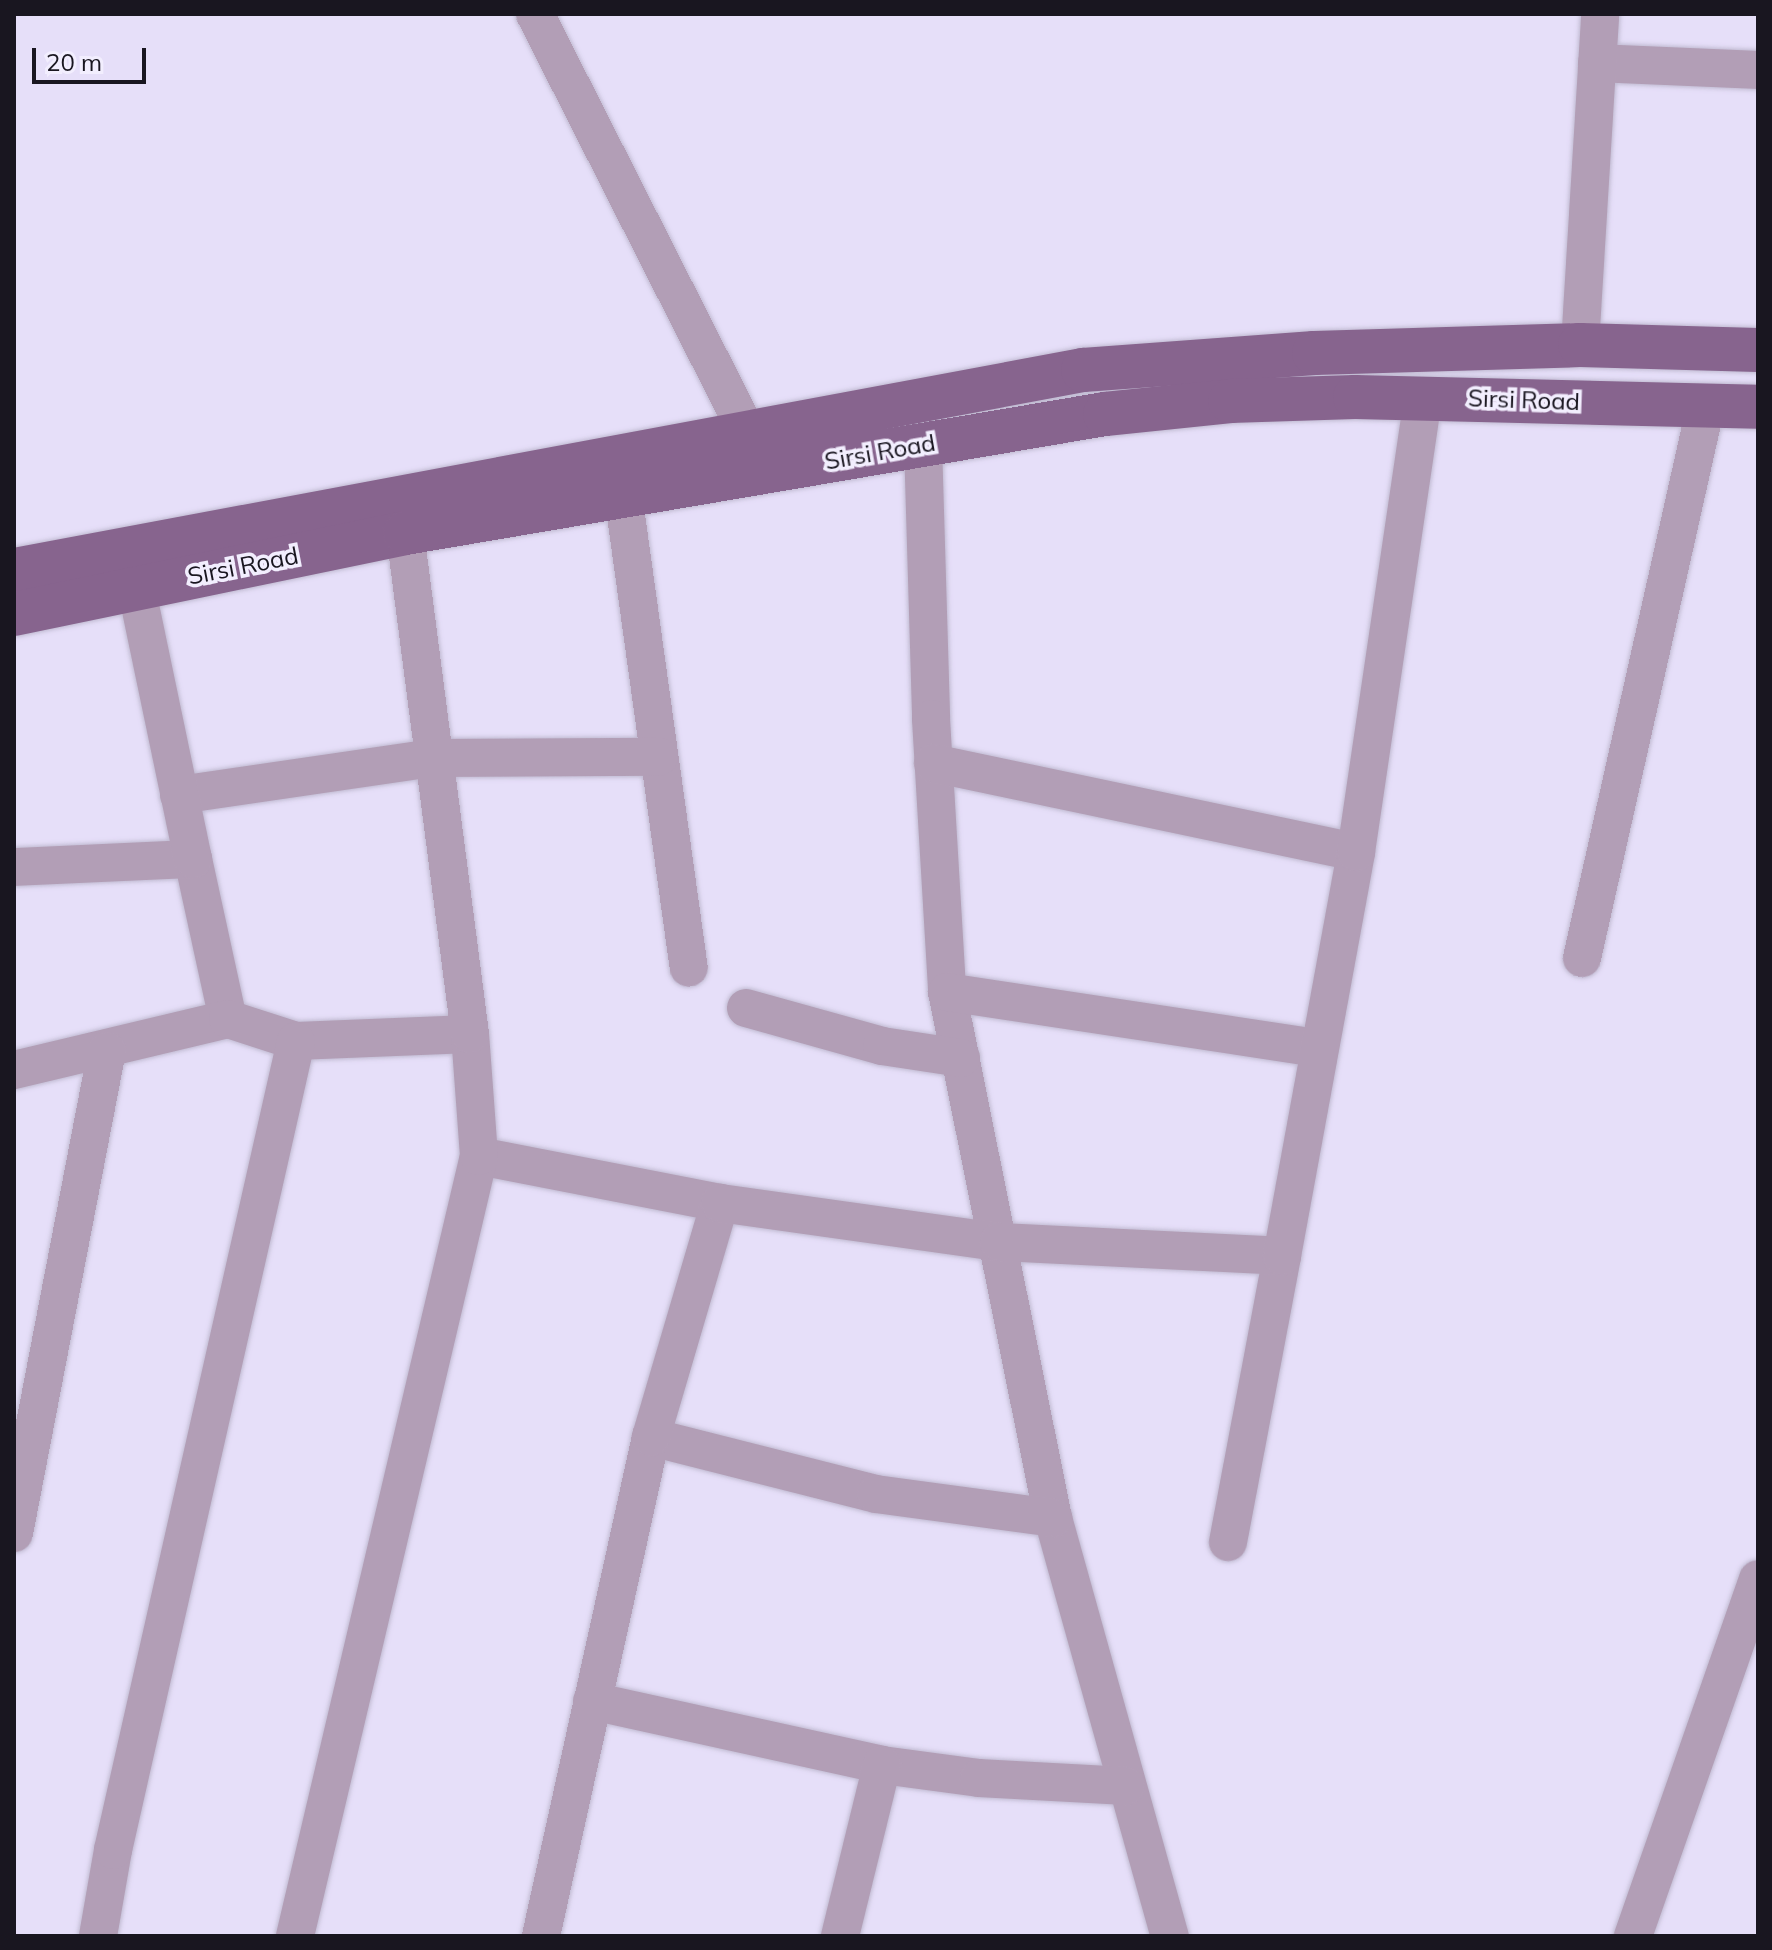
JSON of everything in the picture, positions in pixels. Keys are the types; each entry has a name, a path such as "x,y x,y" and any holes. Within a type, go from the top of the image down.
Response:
{"main road":[{"name":"Sirsi Road","path":"14,570 756,449 1083,370 1314,353 1580,345 1758,350"},
{"name":"Sirsi Road","path":"14,614 405,533 623,494 756,449 923,444 1105,414 1230,401 1423,397 1758,407"}],"street":[{"path":"535,14 756,449"},
{"path":"1580,345 1600,14"},
{"path":"1597,63 1758,70"},
{"path":"1228,1542 1282,1256 1317,1048 1356,852 1423,397"},
{"path":"1582,958 1706,405"},
{"path":"923,444 933,763 947,992 1053,1518 1170,1936"},
{"path":"623,494 689,967"},
{"path":"295,1936 479,1156 470,1034 405,533"},
{"path":"136,587 228,1019"},
{"path":"179,795 434,758 659,757"},
{"path":"933,763 1356,852"},
{"path":"14,867 193,859"},
{"path":"947,992 1317,1048"},
{"path":"746,1008 882,1046 961,1058"},
{"path":"14,1070 107,1051 228,1019 296,1041 470,1034"},
{"path":"98,1936 116,1834 296,1041"},
{"path":"14,1533 107,1051"},
{"path":"479,1156 720,1203 999,1242 1282,1256"},
{"path":"541,1936 651,1437 720,1203"},
{"path":"651,1437 876,1494 1053,1518"},
{"path":"1633,1936 1758,1579"},
{"path":"592,1701 882,1765 979,1778 1126,1786"},
{"path":"840,1936 882,1765"}]}
